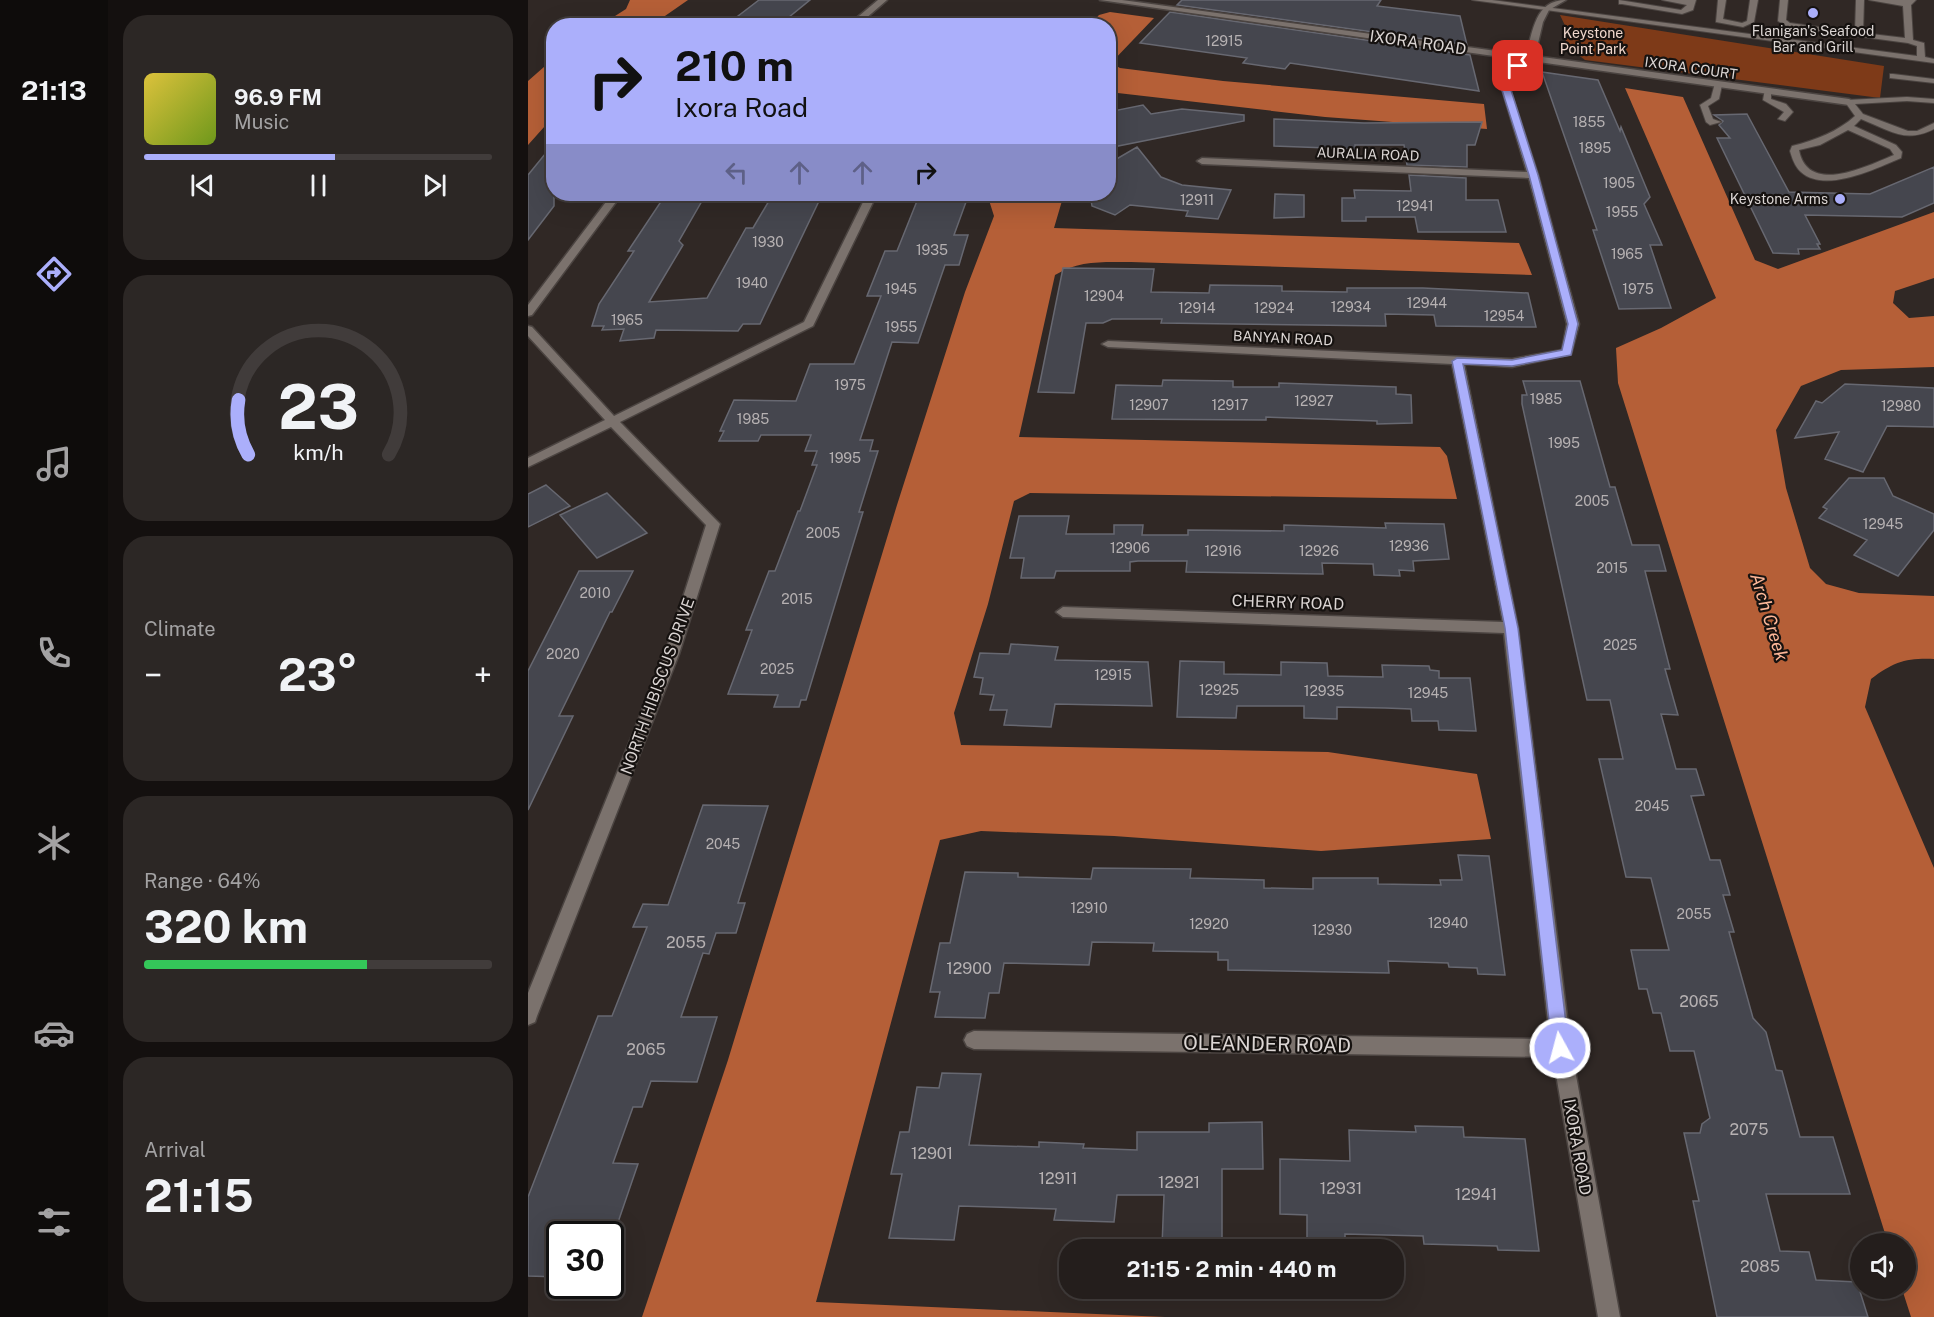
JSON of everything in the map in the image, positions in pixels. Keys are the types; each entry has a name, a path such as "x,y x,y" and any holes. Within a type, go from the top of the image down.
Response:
{"street":[{"path":"861,18 883,0"},
{"name":"IXORA ROAD","path":"1104,0 1530,58"},
{"path":"1457,361 1512,363 1567,352 1573,324 1533,175 1506,90 1518,66 1530,58 1536,42 1539,22 1546,9 1562,0"},
{"name":"IXORA COURT","path":"1530,58 1850,102"},
{"name":"AURALIA ROAD","path":"1202,161 1533,175"},
{"path":"528,313 612,201"},
{"path":"528,463 808,324 869,201"},
{"path":"528,329 613,422"},
{"name":"BANYAN ROAD","path":"1108,344 1457,361"},
{"name":"IXORA ROAD","path":"1457,361 1511,628 1560,1048 1609,1317"},
{"name":"NORTH HIBISCUS DRIVE","path":"528,1016 672,654 713,524 613,422"},
{"name":"CHERRY ROAD","path":"1063,612 1511,628"},
{"name":"OLEANDER ROAD","path":"974,1040 1560,1048"}],"lane":[{"path":"1476,0 1934,61"},
{"path":"1620,1 1682,12 1688,10 1692,2 1666,0"},
{"path":"1722,0 1719,20 1743,24 1750,22 1754,0"},
{"path":"1784,0 1782,21 1797,27 1909,41 1921,45 1921,59"},
{"path":"1859,35 1860,0"},
{"path":"1872,0 1909,2 1909,41"},
{"path":"1893,76 1934,81"},
{"path":"1717,122 1710,122 1704,105 1715,99 1718,85"},
{"path":"1768,91 1767,100 1783,106 1789,112 1782,119"},
{"path":"1850,102 1907,99 1934,101"},
{"path":"1850,102 1860,116 1907,134 1918,134 1934,126"},
{"path":"1848,127 1893,147 1898,152 1898,156 1854,175 1816,175 1803,168 1794,152 1795,148 1817,142 1848,127 1860,116"}],"green space":[{"name":"Keystone Point Park","path":"1560,15 1884,66 1880,98 1585,60 1564,44 1569,34"}],"water":[{"path":"630,0 688,0 662,18 612,18 626,9"},
{"path":"1110,12 1154,18 1116,58 1116,18 1096,18"},
{"path":"546,65 546,125 528,145 528,81"},
{"path":"1116,66 1223,81 1484,104 1487,129 1325,117 1116,93"},
{"name":"Arch Creek","path":"1625,88 1683,97 1755,260 1778,269 1934,212 1934,278 1895,291 1893,303 1909,318 1934,316 1934,367 1841,370 1801,386 1776,430 1786,488 1810,568 1826,584 1859,593 1934,596 1934,659 1900,662 1879,673 1871,679 1865,707 1934,868 1934,1317 1911,1317 1905,1299 1916,1299 1916,1233 1885,1233 1618,383 1616,348 1661,328 1716,298"},
{"path":"989,201 1062,201 1054,228 1519,243 1532,275 1111,262 1082,264 1055,275 1019,437 1440,447 1447,456 1457,499 1030,493 1014,501 988,604 954,713 961,745 1328,752 1477,774 1491,839 1321,851 1114,836 981,831 940,840 816,1302 1165,1317 642,1317 728,1060 897,505 965,292 994,216"}],"building":[{"path":"759,0 810,0 788,18 735,18"},
{"path":"1182,0 1381,0 1377,6 1460,16 1467,45 1177,5"},
{"path":"1170,12 1470,55 1479,91 1290,63 1285,69 1243,63 1247,58 1140,43"},
{"path":"1542,72 1598,80 1620,131 1621,127 1650,197 1644,204 1662,245 1650,245 1671,308 1619,309 1593,230 1597,230"},
{"path":"1143,105 1151,114 1182,109 1244,115 1244,121 1116,146 1116,110"},
{"name":"Keystone Arms","path":"1747,114 1789,192 1870,194 1934,167 1934,203 1902,217 1805,215 1820,244 1817,244 1820,249 1798,249 1799,254 1773,253 1717,138 1730,138 1719,125 1723,121 1714,115"},
{"path":"1274,119 1364,123 1482,122 1475,145 1467,145 1467,167 1407,165 1404,145 1355,145 1355,149 1274,146"},
{"path":"1137,147 1161,177 1182,185 1231,190 1218,219 1186,216 1188,211 1130,205 1115,215 1092,206 1091,201 1116,201 1116,159"},
{"path":"546,153 546,201 554,201 554,206 528,240 528,175"},
{"path":"1409,175 1466,178 1466,200 1498,200 1506,232 1418,232 1415,217 1366,217 1366,221 1342,221 1342,198 1355,198 1354,190 1411,191"},
{"path":"1275,194 1304,195 1304,217 1274,218"},
{"path":"661,201 702,201 679,241 683,245 649,302 707,298 746,228 753,228 769,201 819,201 760,324 743,324 738,331 656,330 654,338 620,341 624,329 602,330 604,326 592,326 599,304 634,251 628,251"},
{"path":"917,201 966,202 954,235 968,235 959,265 945,265 918,343 892,342 860,440 873,440 870,451 878,451 859,512 863,512 806,700 801,700 799,707 774,707 778,695 728,694 752,630 746,630 769,571 775,571 798,511 800,511 817,465 812,465 817,451 805,451 811,435 761,435 758,441 719,441 724,431 720,431 734,400 796,401 810,364 854,364 881,296 867,296 885,251 897,251"},
{"path":"1063,268 1154,269 1151,292 1209,293 1210,285 1282,286 1282,291 1347,292 1347,288 1423,288 1528,293 1536,327 1436,326 1434,315 1385,314 1386,326 1161,323 1162,319 1112,319 1103,323 1086,323 1074,393 1038,392"},
{"path":"1163,380 1233,381 1233,387 1279,387 1279,383 1396,387 1396,394 1411,395 1412,423 1377,424 1377,421 1266,417 1266,420 1112,419 1116,385 1162,386"},
{"path":"1523,381 1580,381 1610,487 1615,487 1632,545 1659,545 1666,571 1645,571 1670,669 1665,669 1678,715 1661,714 1676,769 1696,769 1704,795 1691,796 1710,860 1720,860 1730,895 1723,895 1734,932 1729,932 1753,1018 1766,1032 1776,1070 1782,1071 1800,1137 1833,1137 1850,1194 1766,1194 1780,1251 1809,1252 1816,1280 1850,1282 1850,1299 1862,1299 1868,1317 1717,1317 1693,1201 1699,1201 1684,1133 1700,1133 1702,1124 1710,1118 1694,1051 1670,1051 1661,1013 1653,1013 1647,989 1639,989 1631,950 1669,950 1651,878 1626,877 1599,759 1623,759 1610,700 1587,700 1522,404 1522,395 1527,395"},
{"path":"1845,384 1934,388 1934,427 1887,426 1863,472 1825,459 1839,432 1795,438 1816,401 1822,403"},
{"path":"1849,478 1884,478 1893,496 1934,514 1934,530 1898,576 1854,555 1867,540 1819,518 1827,509 1823,507"},
{"path":"546,485 570,506 528,527 528,494"},
{"path":"607,493 647,533 597,558 560,515"},
{"path":"1019,516 1069,516 1066,534 1114,534 1114,525 1143,525 1142,535 1188,535 1188,530 1284,531 1284,525 1386,528 1385,523 1444,524 1449,559 1413,561 1414,571 1399,570 1400,576 1374,575 1373,564 1322,563 1323,574 1186,572 1187,561 1138,561 1130,562 1130,571 1056,571 1054,578 1021,578 1024,558 1010,558"},
{"path":"579,571 633,571 610,612 559,716 573,716 528,810 528,671"},
{"path":"1011,644 1058,647 1055,660 1148,662 1152,706 1055,704 1051,727 1004,725 1007,710 990,710 994,695 980,694 983,678 974,677 980,653 1009,654"},
{"path":"1180,661 1224,662 1224,674 1281,675 1281,662 1327,663 1328,676 1383,677 1382,665 1429,666 1430,670 1439,671 1439,678 1470,678 1476,731 1439,730 1438,721 1412,721 1411,709 1337,707 1337,719 1304,718 1304,706 1237,706 1236,718 1177,717"},
{"path":"703,805 768,806 738,903 745,903 736,933 716,933 709,954 703,953 681,1017 717,1017 697,1082 651,1081 642,1107 633,1107 613,1163 638,1164 618,1221 546,1221 546,1277 528,1276 528,1197 598,1016 612,1016 647,927 633,927 643,904 668,905"},
{"path":"1458,855 1489,856 1505,975 1478,974 1477,968 1449,967 1448,963 1388,961 1389,973 1228,970 1228,960 1218,960 1218,952 1153,951 1154,943 1092,942 1089,965 1004,963 999,993 989,993 985,1018 935,1017 940,992 930,992 940,943 950,943 965,872 1018,873 1018,877 1091,879 1093,868 1191,869 1190,878 1264,880 1264,888 1313,889 1313,878 1378,878 1378,884 1441,885 1440,880 1462,880"},
{"path":"942,1073 981,1074 969,1145 1039,1147 1039,1142 1084,1144 1083,1148 1137,1150 1137,1132 1209,1132 1209,1123 1262,1122 1263,1169 1222,1169 1222,1239 1162,1239 1164,1195 1117,1195 1114,1222 1054,1220 1056,1209 959,1206 954,1240 889,1238 902,1174 891,1174 900,1132 909,1132 917,1087 939,1088"},
{"path":"1415,1126 1463,1127 1464,1137 1525,1139 1539,1251 1498,1250 1497,1246 1424,1244 1423,1236 1345,1234 1345,1239 1307,1239 1307,1215 1280,1214 1280,1159 1350,1161 1349,1130 1416,1132"}],"place":[{"name":"Flanigan's Seafood Bar and Grill","path":"1813,13"},
{"name":"Keystone Arms","path":"1840,199"}],"route":[{"path":"1518,66 1506,90 1533,175 1573,324 1567,352 1512,363 1457,361 1511,628 1560,1048"}]}
